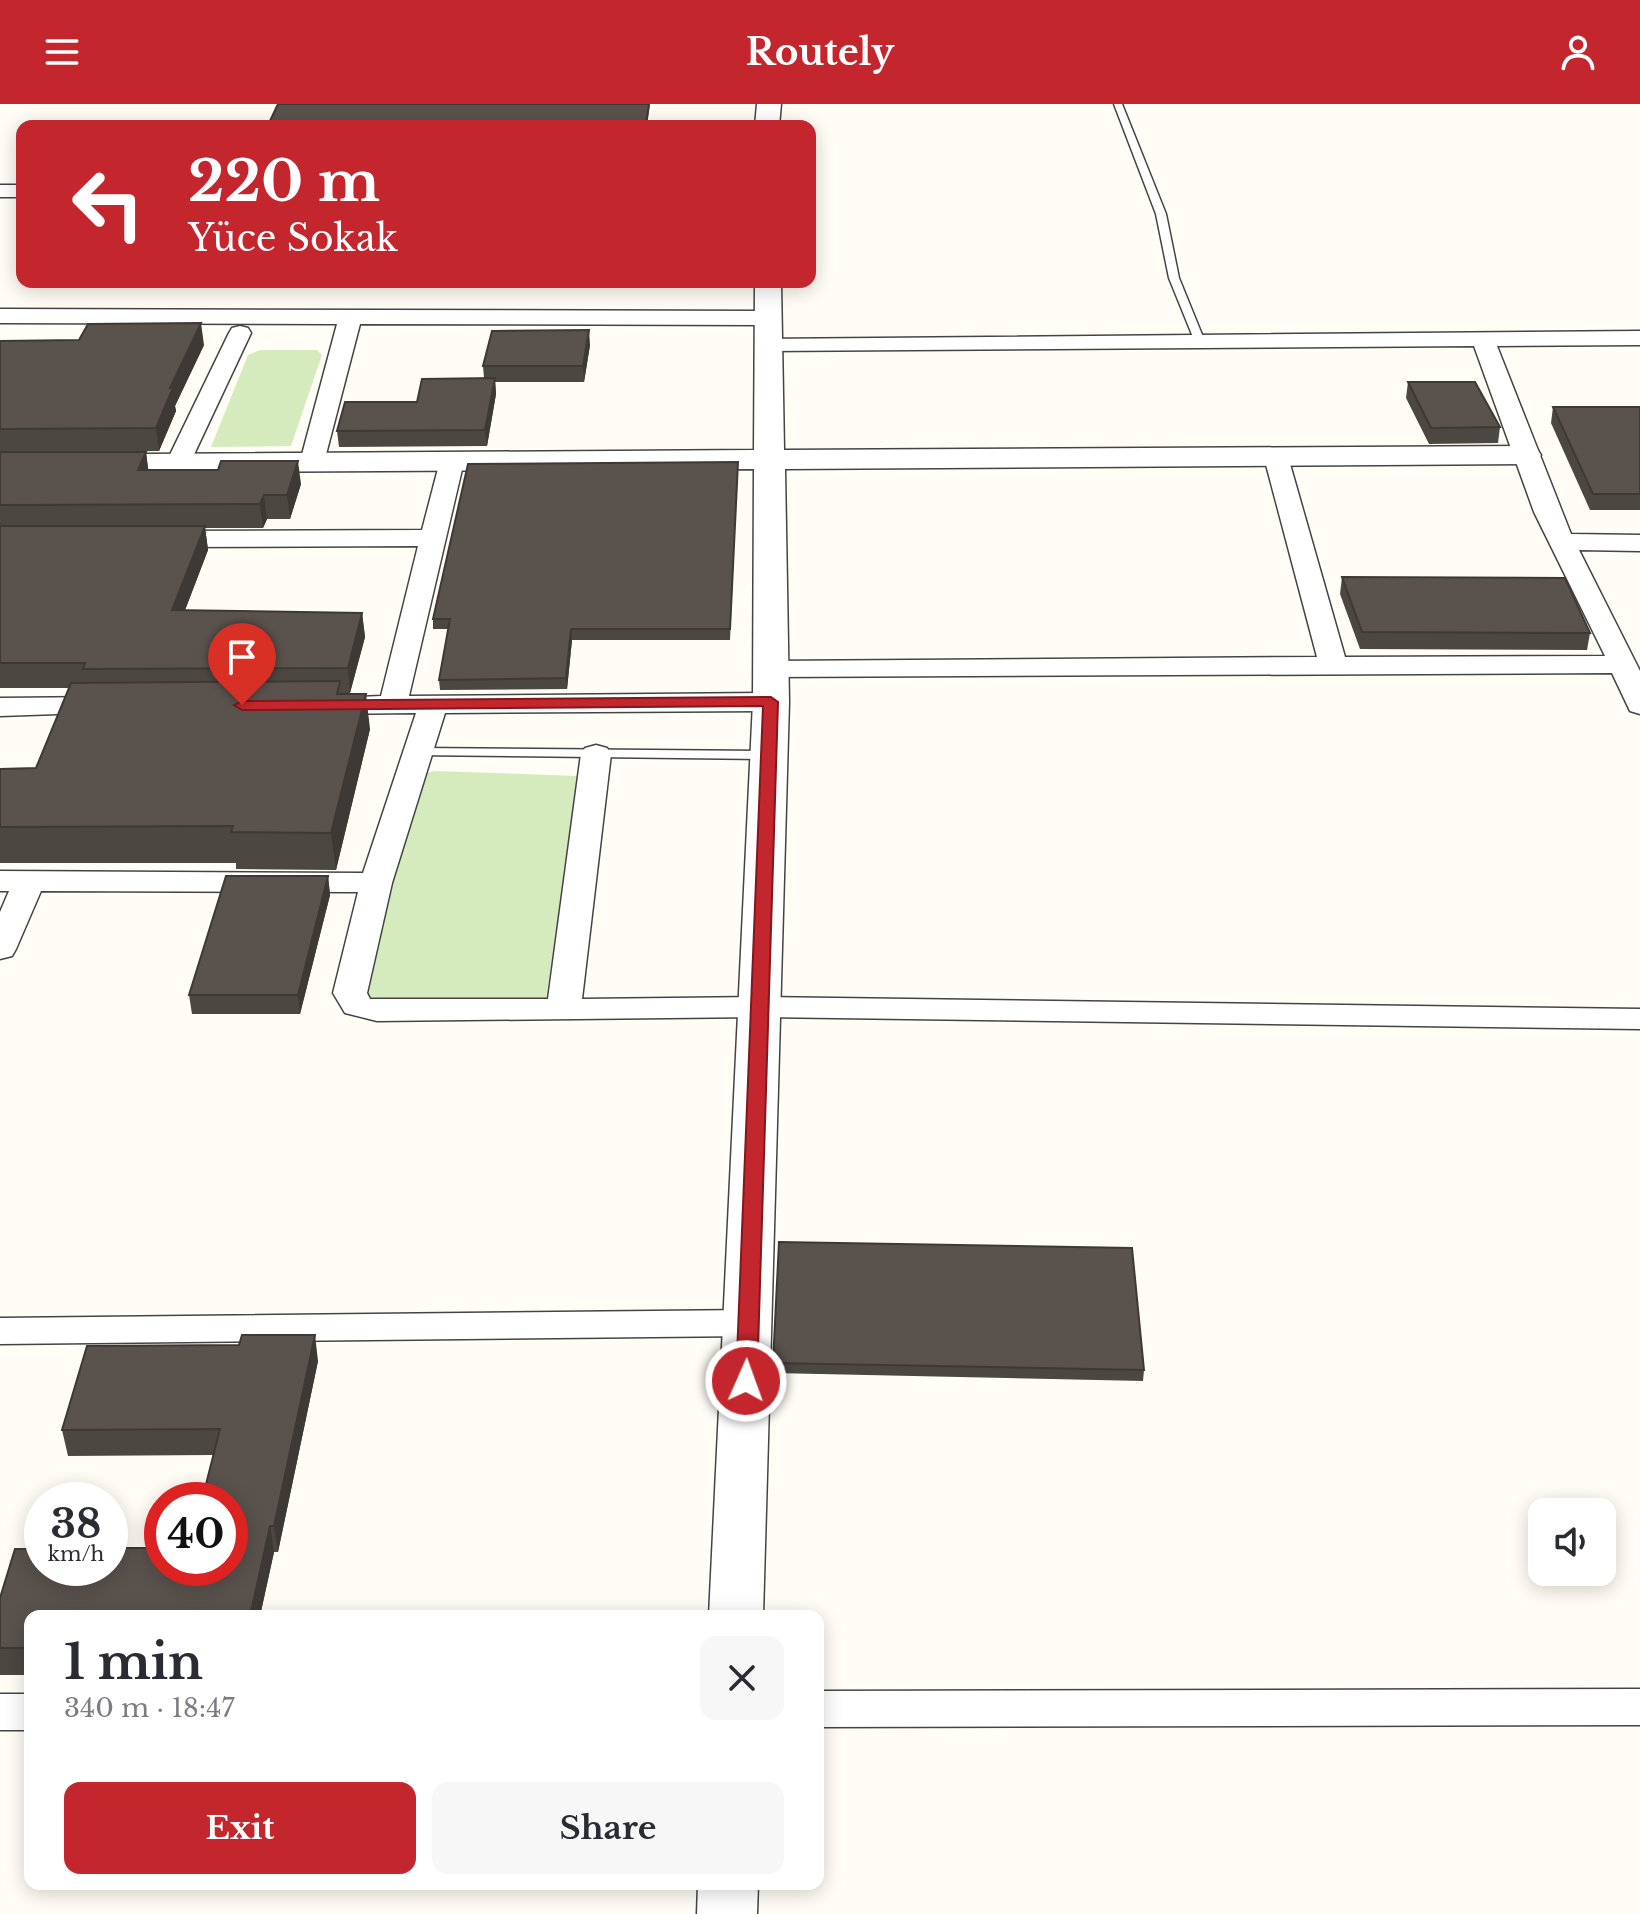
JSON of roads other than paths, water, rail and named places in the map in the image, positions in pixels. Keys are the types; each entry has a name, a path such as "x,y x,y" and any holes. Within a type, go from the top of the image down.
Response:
{"street":[{"path":"0,316 348,326 768,319 1200,342 1640,338"},
{"path":"736,1610 771,686 768,319"},
{"path":"0,333 240,333 348,326"},
{"path":"312,462 348,326"},
{"path":"178,463 240,333"},
{"path":"1483,340 1547,512 1623,664 1640,705"},
{"path":"0,464 1526,455"},
{"path":"1276,457 1333,666"},
{"path":"393,704 452,461"},
{"path":"139,539 433,538"},
{"path":"1562,542 1640,543"},
{"path":"299,705 433,704 771,686 1333,666 1623,664"},
{"path":"433,704 376,883 350,993 357,1006 377,1011 760,1007 1640,1019"},
{"path":"0,707 126,706"},
{"path":"564,1009 596,754"},
{"path":"0,949 15,881 376,883"},
{"path":"0,1331 749,1323"},
{"path":"824,1709 1640,1707"},
{"path":"0,1712 24,1712"},
{"path":"727,1914 728,1890"}],"lane":[{"path":"1118,104 1161,214 1174,278 1200,342"},
{"path":"417,752 769,755"}]}
